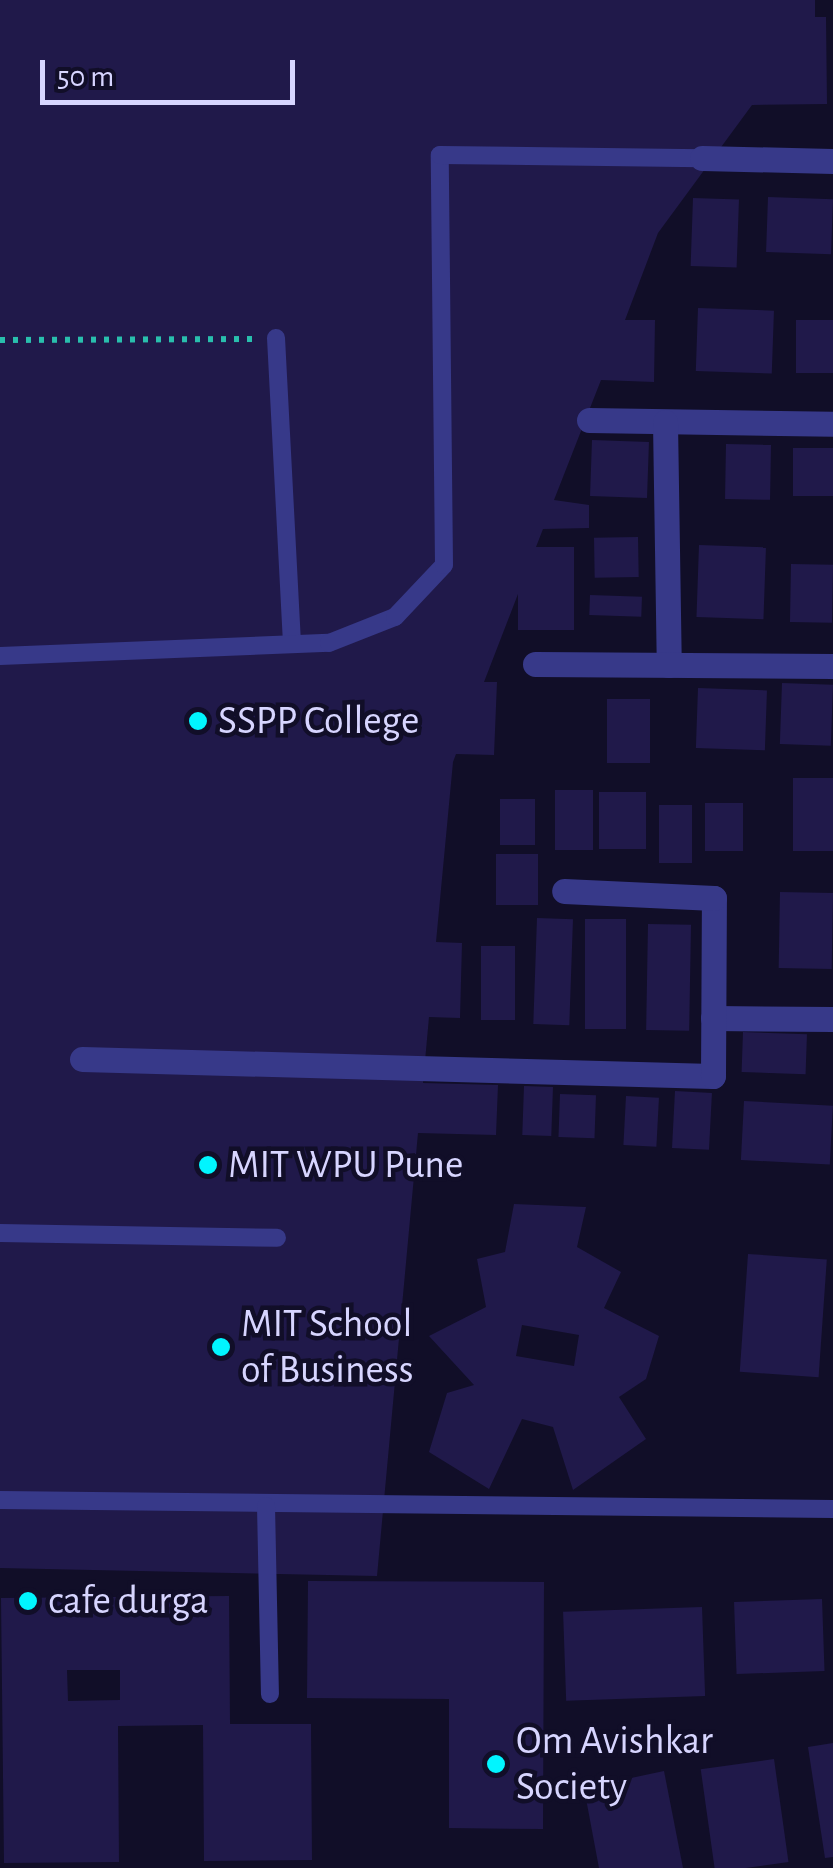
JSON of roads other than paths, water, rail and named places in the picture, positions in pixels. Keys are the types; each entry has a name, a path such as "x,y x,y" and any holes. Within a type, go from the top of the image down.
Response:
{"street":[{"path":"702,158 833,161"},
{"path":"589,420 833,424"},
{"path":"665,422 669,665"},
{"path":"535,664 833,666"},
{"path":"82,1060 713,1076 714,898 564,891"},
{"path":"713,1018 833,1020"}],"lane":[{"path":"0,656 329,643 395,616 444,566 440,155 702,158"},
{"path":"276,338 292,644"},
{"path":"0,1232 277,1238"},
{"path":"0,1500 266,1506 833,1508"},
{"path":"266,1506 270,1694"}],"place":[{"name":"SSPP College","path":"198,721"},
{"name":"MIT WPU Pune","path":"208,1165"},
{"name":"MIT School of Business","path":"221,1347"},
{"name":"cafe durga","path":"28,1601"},
{"name":"Om Avishkar Society","path":"496,1764"}]}
